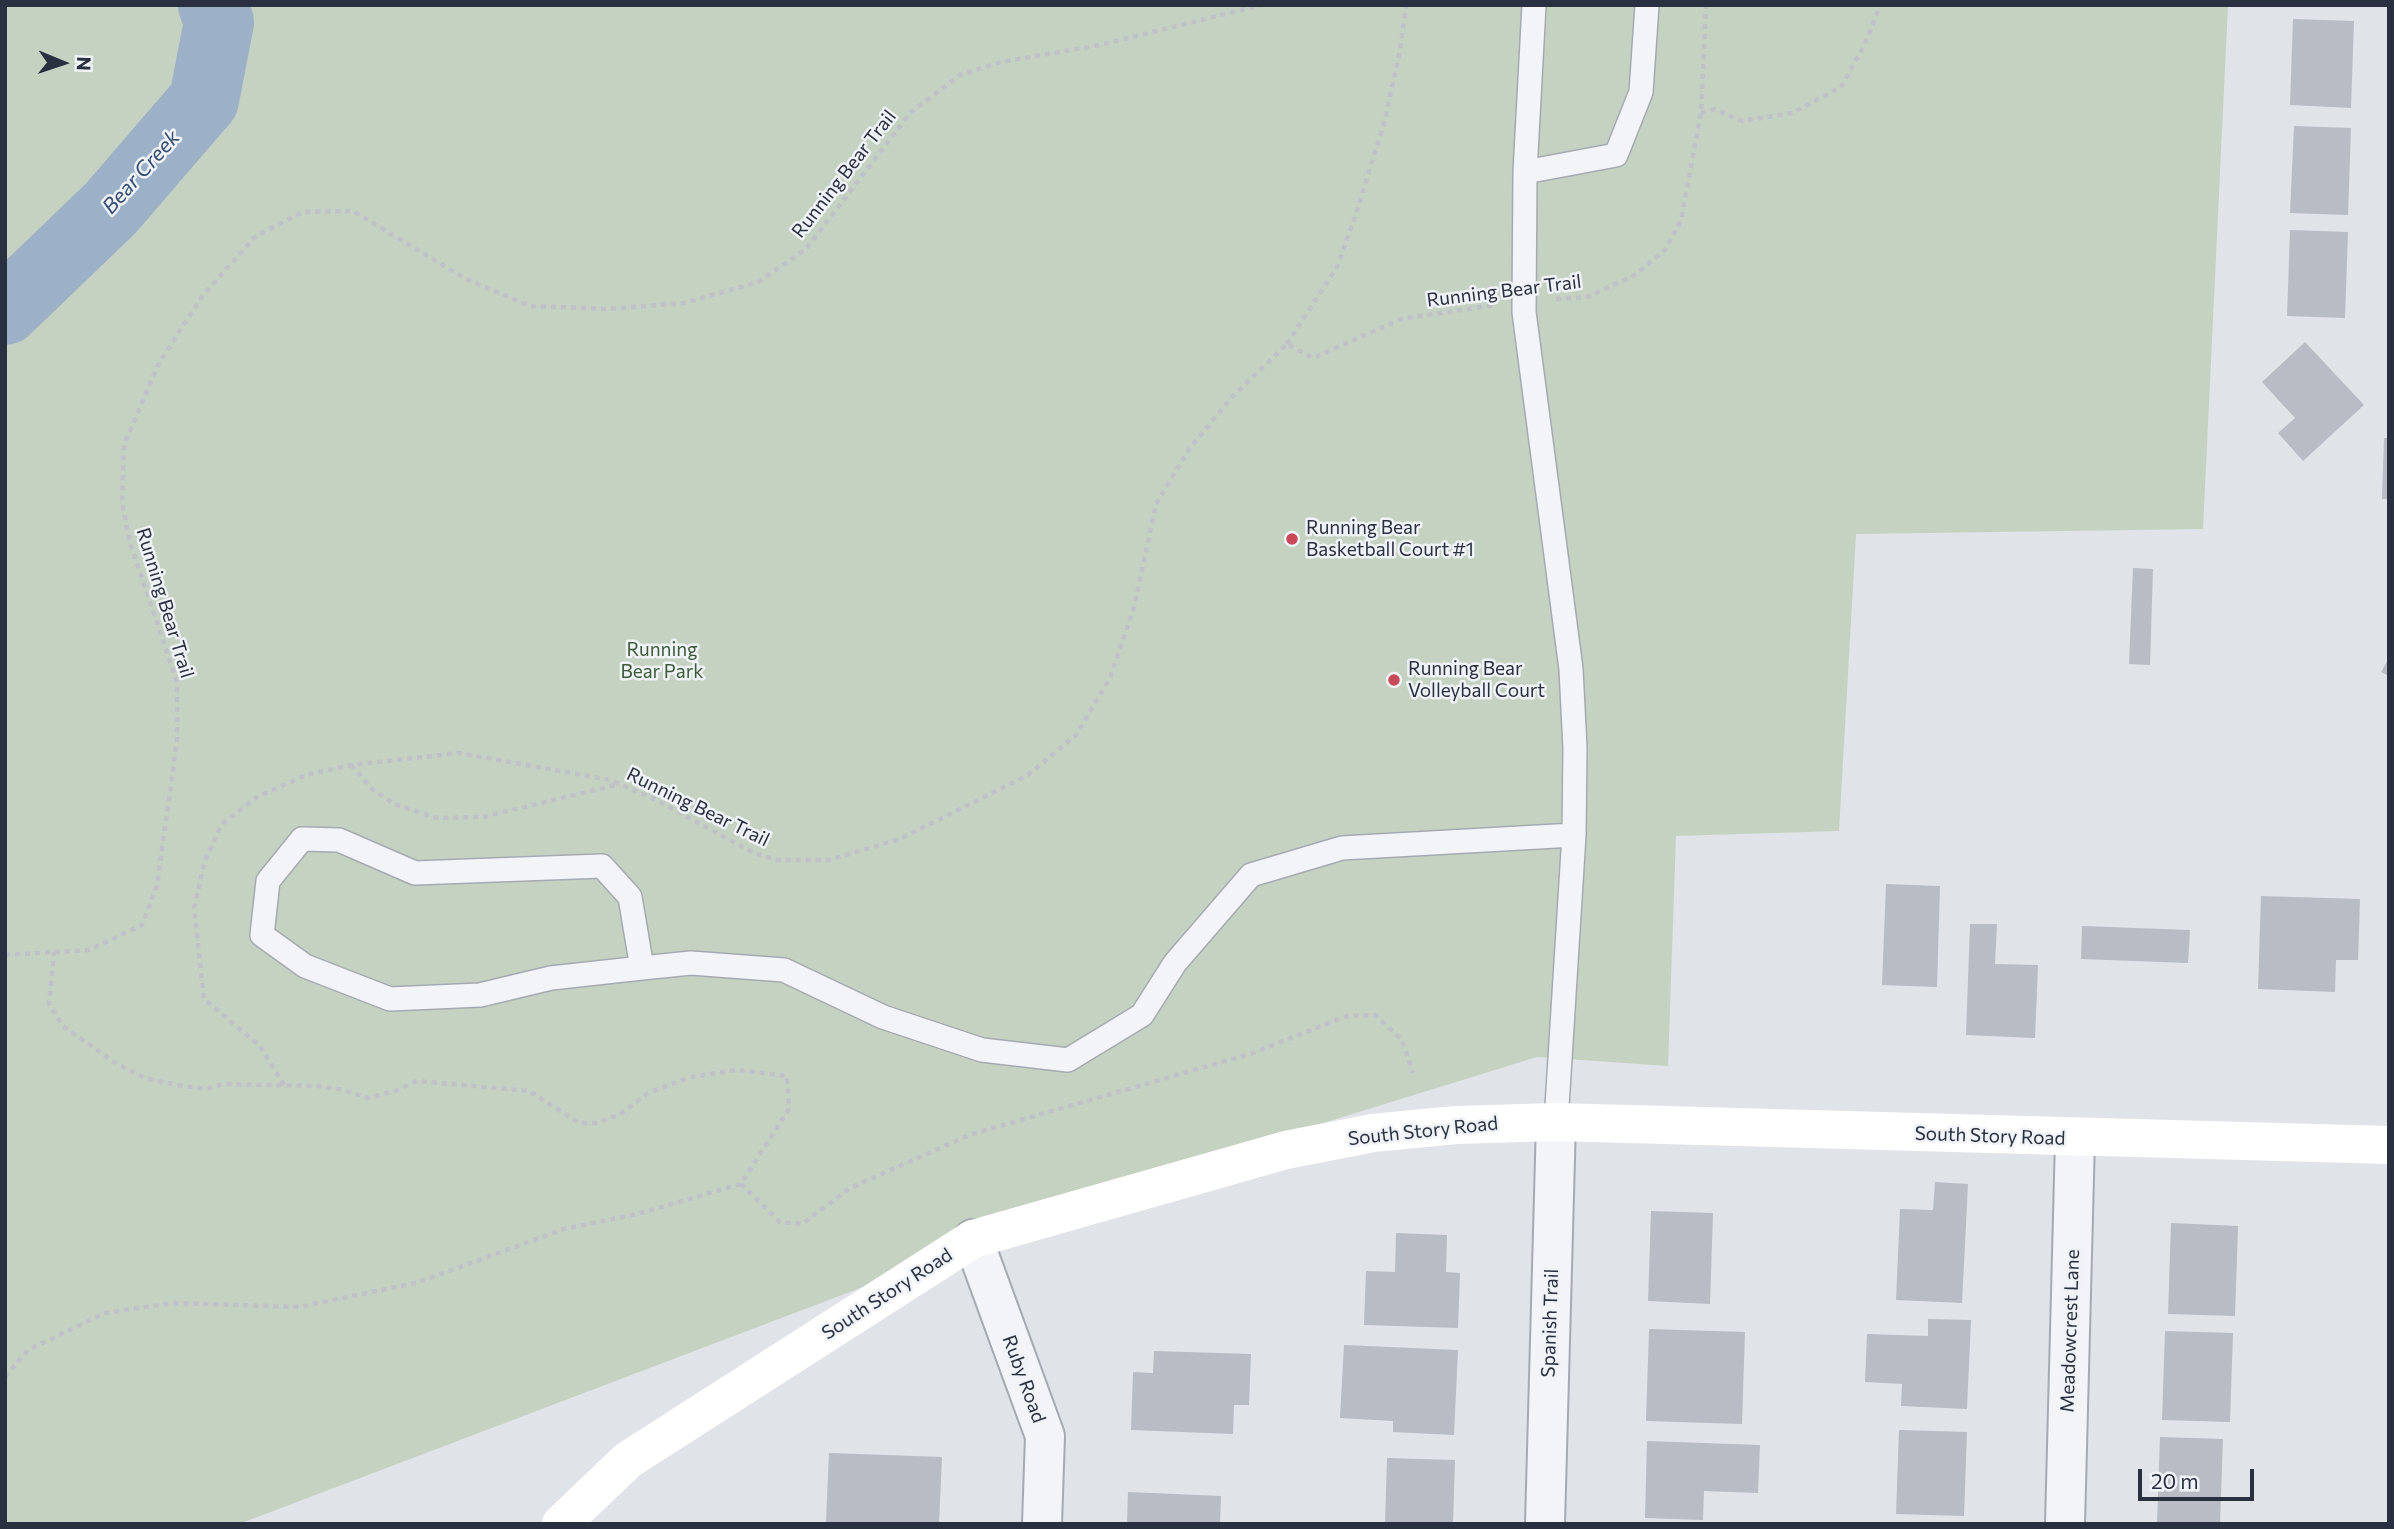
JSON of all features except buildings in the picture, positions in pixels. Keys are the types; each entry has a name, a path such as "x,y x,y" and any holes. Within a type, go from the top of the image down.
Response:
{"main road":[{"name":"South Story Road","path":"561,1524 628,1460 973,1239 1286,1150 1373,1133 1456,1125 1556,1122 2076,1139 2389,1145"}],"street":[{"name":"Spanish Trail","path":"1545,1524 1556,1122"},
{"name":"Meadowcrest Lane","path":"2065,1524 2076,1139"},
{"name":"Ruby Road","path":"973,1239 1045,1436 1042,1524"}],"lane":[{"path":"1534,5 1525,172 1524,302 1572,669 1575,748 1574,835 1556,1122"},
{"path":"1525,172 1616,155 1641,92 1647,5"},
{"path":"642,968 630,897 601,866 415,873 339,840 302,839 268,881 262,934 305,966 390,999 480,995 551,978 691,963 785,970 883,1017 982,1050 1068,1060 1143,1015 1175,963 1251,875 1342,848 1574,835"}],"path":[{"name":"Running Bear Trail","path":"5,955 89,950 142,925 157,886 177,740 177,682 130,543 122,502 124,445 158,365 203,295 256,236 303,212 353,211 466,279 530,306 609,309 684,303 758,282 806,249 910,113 960,75 1001,62 1100,45 1262,5"},
{"name":"Running Bear Trail","path":"285,1085 260,1046 204,999 194,908 205,860 222,824 257,797 306,775 351,765 459,753 535,764 621,784 754,853 777,860 830,860 900,839 1028,775 1076,735 1110,678 1134,607 1156,505 1189,449 1233,396 1287,344 1337,267 1384,123 1400,51 1406,5"},
{"name":"Running Bear Trail","path":"1287,344 1313,358 1401,319 1464,307 1587,297 1635,275 1665,250 1681,220 1701,113 1706,5"},
{"path":"1701,113 1715,109 1742,121 1792,113 1841,87 1865,44 1880,5"},
{"path":"351,765 373,790 394,804 437,818 483,817 621,784"},
{"path":"5,1377 27,1350 105,1313 173,1303 299,1307 416,1283 564,1229 637,1214 741,1184 789,1110 787,1076 737,1070 691,1077 648,1093 619,1115 596,1123 579,1123 529,1091 417,1081 395,1091 368,1098 344,1090 223,1084 206,1089 145,1078 117,1064 63,1026 49,1004 54,952"},
{"path":"741,1184 779,1222 802,1224 850,1188 972,1134 1250,1054 1347,1016 1375,1015 1402,1040 1413,1073"}],"green space":[{"name":"Running Bear Park","path":"5,5 2228,5 2203,529 1856,534 1839,831 1676,836 1668,1066 1537,1057 1171,1170 239,1524 5,1524"}],"waterway":[{"name":"Bear Creek","path":"5,310 111,208 204,100 219,22 213,5"}],"place":[{"name":"Running Bear Basketball Court #1","path":"1292,539"},
{"name":"Running Bear Volleyball Court","path":"1394,680"}]}
